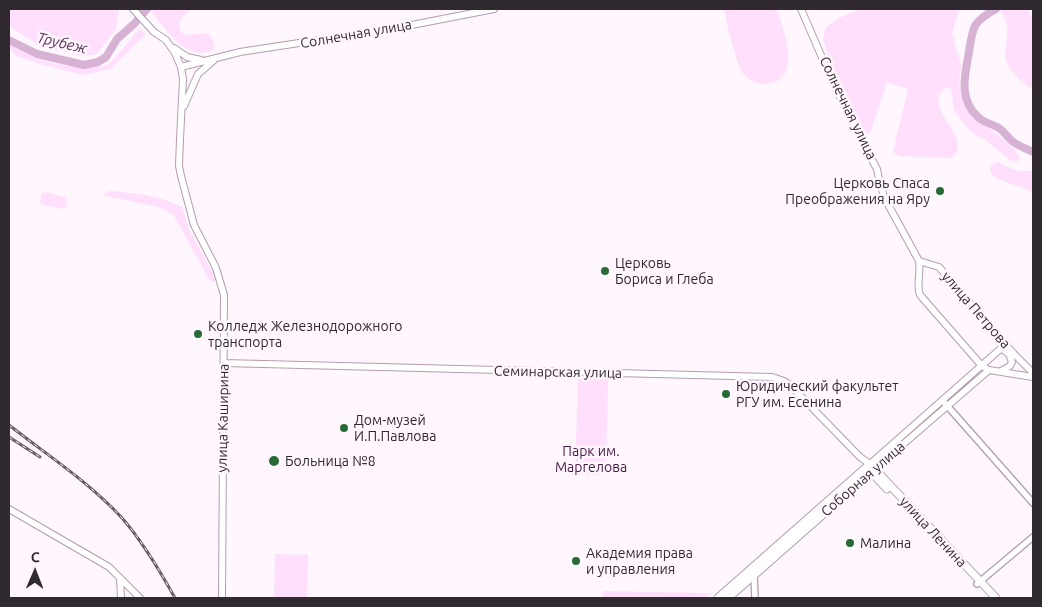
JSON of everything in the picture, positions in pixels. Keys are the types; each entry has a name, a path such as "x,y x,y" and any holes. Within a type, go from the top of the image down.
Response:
{"main road":[{"path":"133,9 154,32 187,57 194,60 209,60"},
{"name":"Солнечная улица","path":"181,67 240,52 391,29 494,9"},
{"name":"Солнечная улица","path":"801,9 837,91 878,169 878,179 884,197 919,261"},
{"path":"166,40 175,53 181,67"},
{"name":"Солнечная улица","path":"182,112 198,74 218,58"},
{"name":"улица Каширина","path":"181,67 183,79 179,157 181,176 194,224 216,268 224,295 222,598"},
{"name":"улица Петрова","path":"982,366 920,295 918,284 921,272 919,261 939,267 1003,346 1033,373"},
{"name":"Соборная улица","path":"946,403 1003,346"},
{"path":"1001,371 1010,366 1012,356"},
{"name":"Семинарская улица","path":"224,363 772,377 789,384 871,468"},
{"path":"982,366 990,370 1033,377"},
{"name":"Соборная улица","path":"718,598 946,403 990,370"},
{"name":"Соборная улица","path":"728,598 871,468"},
{"name":"улица Ленина","path":"871,468 991,598"},
{"path":"9,509 104,563 120,576 133,593"},
{"path":"120,576 121,598"},
{"name":"улица Ленина","path":"979,583 996,598"},
{"path":"121,590 125,587 140,598"}],"street":[{"path":"946,403 1033,503"},
{"path":"979,583 1033,537"},
{"path":"754,575 755,598"}],"green space":[{"path":"9,9 119,10 116,29 97,54 82,56 38,45 9,26"},
{"path":"149,9 192,9 180,22 179,26 182,33 189,35 208,33 215,49 204,53 186,48 169,34"},
{"path":"724,9 777,9 786,41 788,64 785,74 777,81 765,84 758,83 744,75 734,51"},
{"path":"861,9 960,9 952,34 962,68 959,78 964,105 973,118 993,131 1014,149 1020,158 1018,161 1011,161 986,140 971,132 954,110 951,89 946,87 939,96 939,105 942,114 958,141 957,150 951,158 900,156 893,152 908,89 887,82 872,128 869,134 865,134 861,130 829,58 823,39 826,27 839,18"},
{"path":"999,9 1029,9 1033,24 1033,90 1019,79 1008,65 1005,51 1007,25"},
{"path":"139,29 146,34 111,69 82,75 16,56 9,47 9,44 28,55 60,65 104,66 109,64 118,55"},
{"path":"998,162 1015,170 1033,170 1033,192 996,178 990,172 991,165"},
{"path":"109,191 147,195 182,207 189,229 217,281 210,281 173,214 158,207 102,195"},
{"path":"45,192 65,197 67,199 66,207 63,209 40,203 42,194"},
{"name":"Парк им. Маргелова","path":"578,377 608,378 606,468 601,475 575,474"},
{"path":"275,554 308,555 307,598 274,598"},
{"path":"603,591 712,593 706,598 603,598"}],"waterway":[{"name":"Трубеж","path":"9,40 37,54 84,65 98,62 106,57 117,39 147,9"},
{"name":"Трубеж","path":"996,9 982,18 973,31 965,78 965,95 972,110 980,119 999,128 1014,143 1033,152"}],"railway":[{"path":"9,425 96,492 122,518 144,547 175,598"},
{"path":"9,437 40,457"}],"place":[{"name":"Церковь Спаса Преображения на Яру","path":"940,191"},
{"name":"Церковь Бориса и Глеба","path":"605,271"},
{"name":"Колледж Железнодорожного транспорта","path":"198,334"},
{"name":"Юридический факультет РГУ им. Есенина","path":"726,394"},
{"name":"Дом-музей И.П.Павлова","path":"344,428"},
{"name":"Больница №8","path":"274,461"},
{"name":"Малина","path":"850,543"},
{"name":"Академия права и управления","path":"576,561"}]}
